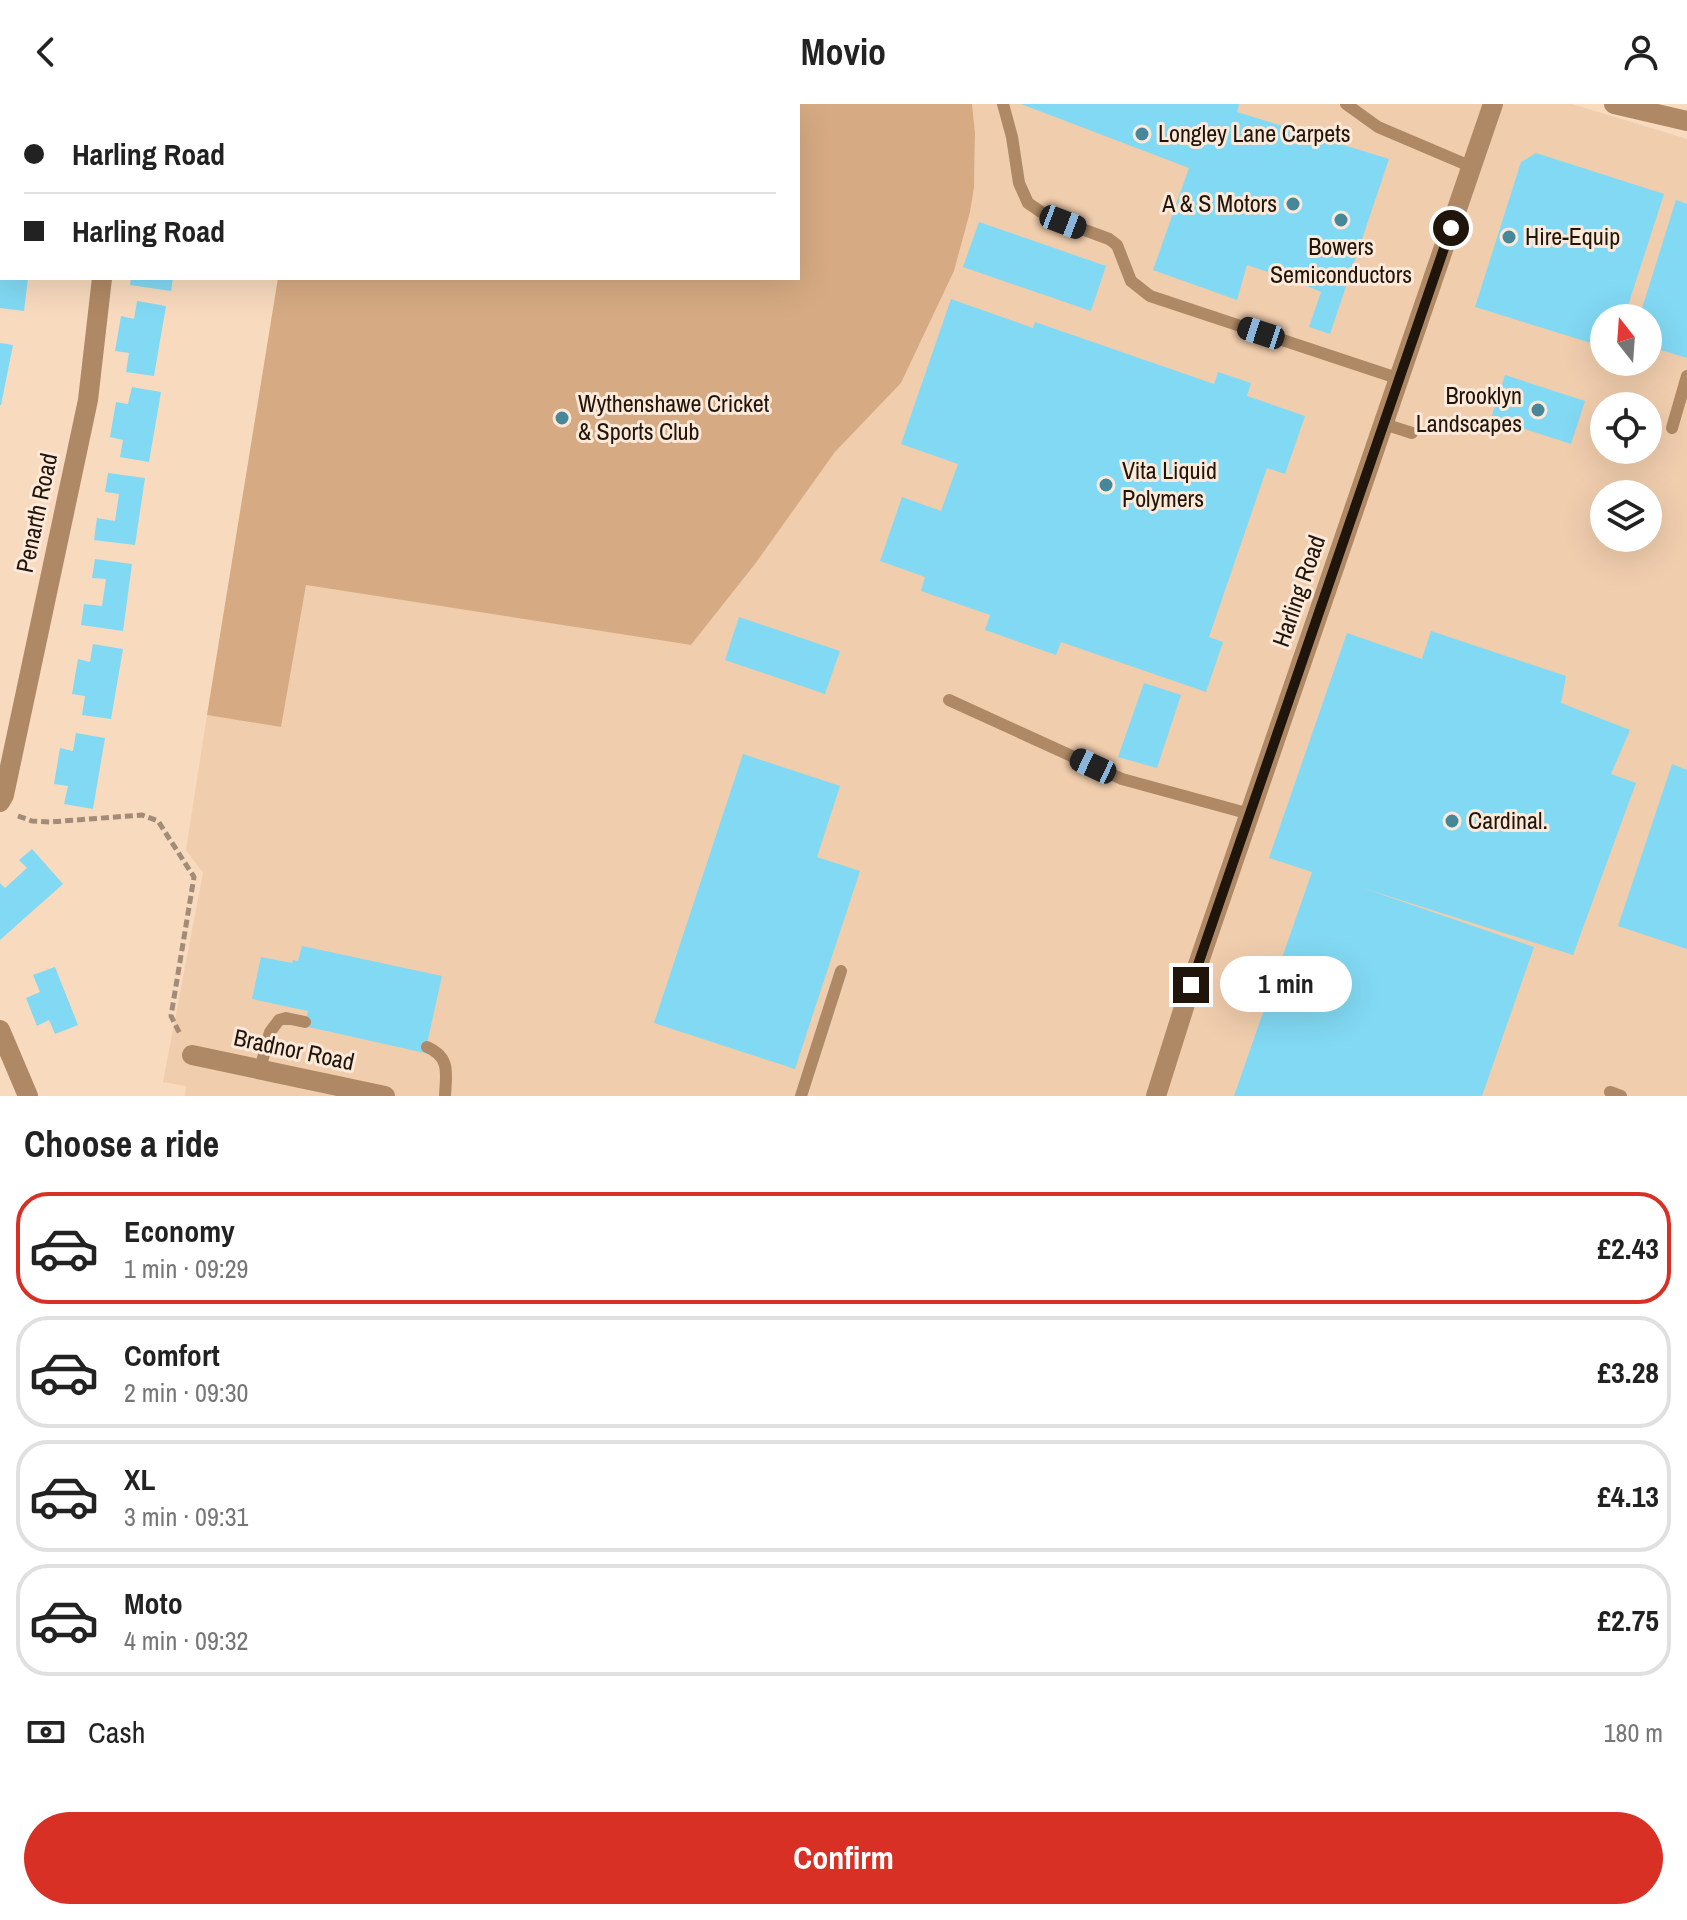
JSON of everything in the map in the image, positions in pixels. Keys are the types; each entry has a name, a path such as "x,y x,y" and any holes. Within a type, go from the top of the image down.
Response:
{"street":[{"name":"Harling Road","path":"1156,1096 1493,104"},
{"path":"1614,104 1687,121"},
{"name":"Penarth Road","path":"5,808 4,795 88,400 102,280"},
{"path":"0,1030 28,1096"},
{"name":"Bradnor Road","path":"192,1055 385,1096"}],"lane":[{"path":"1003,104 1019,183 1028,203 1047,216 1109,239 1117,245 1131,281 1150,296 1400,379"},
{"path":"1346,104 1378,127 1472,167"},
{"path":"1672,428 1687,376"},
{"path":"1384,424 1412,433"},
{"path":"949,700 1122,779 1250,814"},
{"path":"801,1096 841,971"},
{"path":"260,1069 270,1032 279,1020 286,1018 305,1022"},
{"path":"427,1047 437,1051 447,1068 445,1096"}],"path":[{"path":"5,808 32,821 142,815 158,821 194,877 171,1016 192,1055"}],"shaded area":[{"name":"Wythenshawe Cricket & Sports Club","path":"800,104 972,104 974,188 970,212 954,271 901,383 835,452 755,564 691,645 306,585 281,727 207,715 278,280 800,280"},
{"path":"972,104 1572,104 1687,139 1687,1096 185,1096 186,1086 163,1082 203,873 186,850 207,715 281,726 305,584 691,645 755,564 835,452 901,383 954,271 974,188"}],"building":[{"path":"1021,104 1239,104 1237,112 1389,159 1330,334 1309,327 1321,292 1293,280 1247,265 1237,300 1153,270 1189,168"},
{"path":"1536,153 1664,194 1629,304 1590,304 1590,343 1475,307 1521,162"},
{"path":"1676,200 1687,204 1687,358 1662,350 1662,304 1643,304"},
{"path":"979,222 1106,266 1091,311 963,267"},
{"path":"0,280 28,280 24,311 0,308"},
{"path":"131,280 173,280 171,291 130,285"},
{"name":"Vita Liquid Polymers","path":"951,299 1033,328 1035,322 1214,384 1218,372 1251,383 1247,396 1305,416 1285,474 1267,468 1209,637 1223,642 1206,692 1061,642 1056,655 985,630 990,615 921,591 925,577 880,561 902,497 941,511 958,464 901,444"},
{"path":"137,301 166,306 154,376 126,372 129,353 115,351 121,316 134,319"},
{"path":"0,343 13,345 1,405 0,405"},
{"name":"Brooklyn Landscapes","path":"1505,375 1585,401 1571,444 1491,418"},
{"path":"132,387 161,392 149,462 120,457 123,440 110,437 116,402 128,404"},
{"path":"108,473 145,478 135,545 94,540 97,518 115,521 119,494 105,492"},
{"path":"95,559 132,564 123,631 81,625 84,604 102,606 106,579 92,578"},
{"path":"739,617 840,651 825,694 725,660"},
{"name":"Cardinal.","path":"1431,631 1566,676 1561,703 1630,730 1611,774 1636,783 1573,955 1360,887 1534,947 1482,1096 1234,1096 1312,872 1269,858 1347,633 1422,659"},
{"path":"93,644 123,649 111,719 82,715 85,696 72,694 78,659 90,662"},
{"path":"1144,683 1181,695 1157,768 1118,757"},
{"path":"76,733 105,738 93,809 64,804 68,786 54,784 60,748 73,751"},
{"path":"743,754 840,786 817,857 860,871 795,1069 654,1023"},
{"path":"1672,764 1687,770 1687,949 1618,926"},
{"path":"32,849 63,884 0,940 0,883 5,888 27,868 19,860"},
{"path":"302,946 442,976 425,1053 304,1026 308,1011 252,999 261,957 292,963 293,960 298,961"},
{"path":"55,967 78,1025 55,1034 49,1020 37,1026 26,998 40,992 33,975"}],"place":[{"name":"Longley Lane Carpets","path":"1142,134"},
{"name":"A & S Motors","path":"1293,204"},
{"name":"Bowers Semiconductors","path":"1341,220"},
{"name":"Hire-Equip","path":"1509,237"},
{"name":"Brooklyn Landscapes","path":"1538,410"},
{"name":"Wythenshawe Cricket & Sports Club","path":"562,418"},
{"name":"Vita Liquid Polymers","path":"1106,485"},
{"name":"Cardinal.","path":"1452,821"}],"route":[{"path":"1191,985 1451,228"}]}
